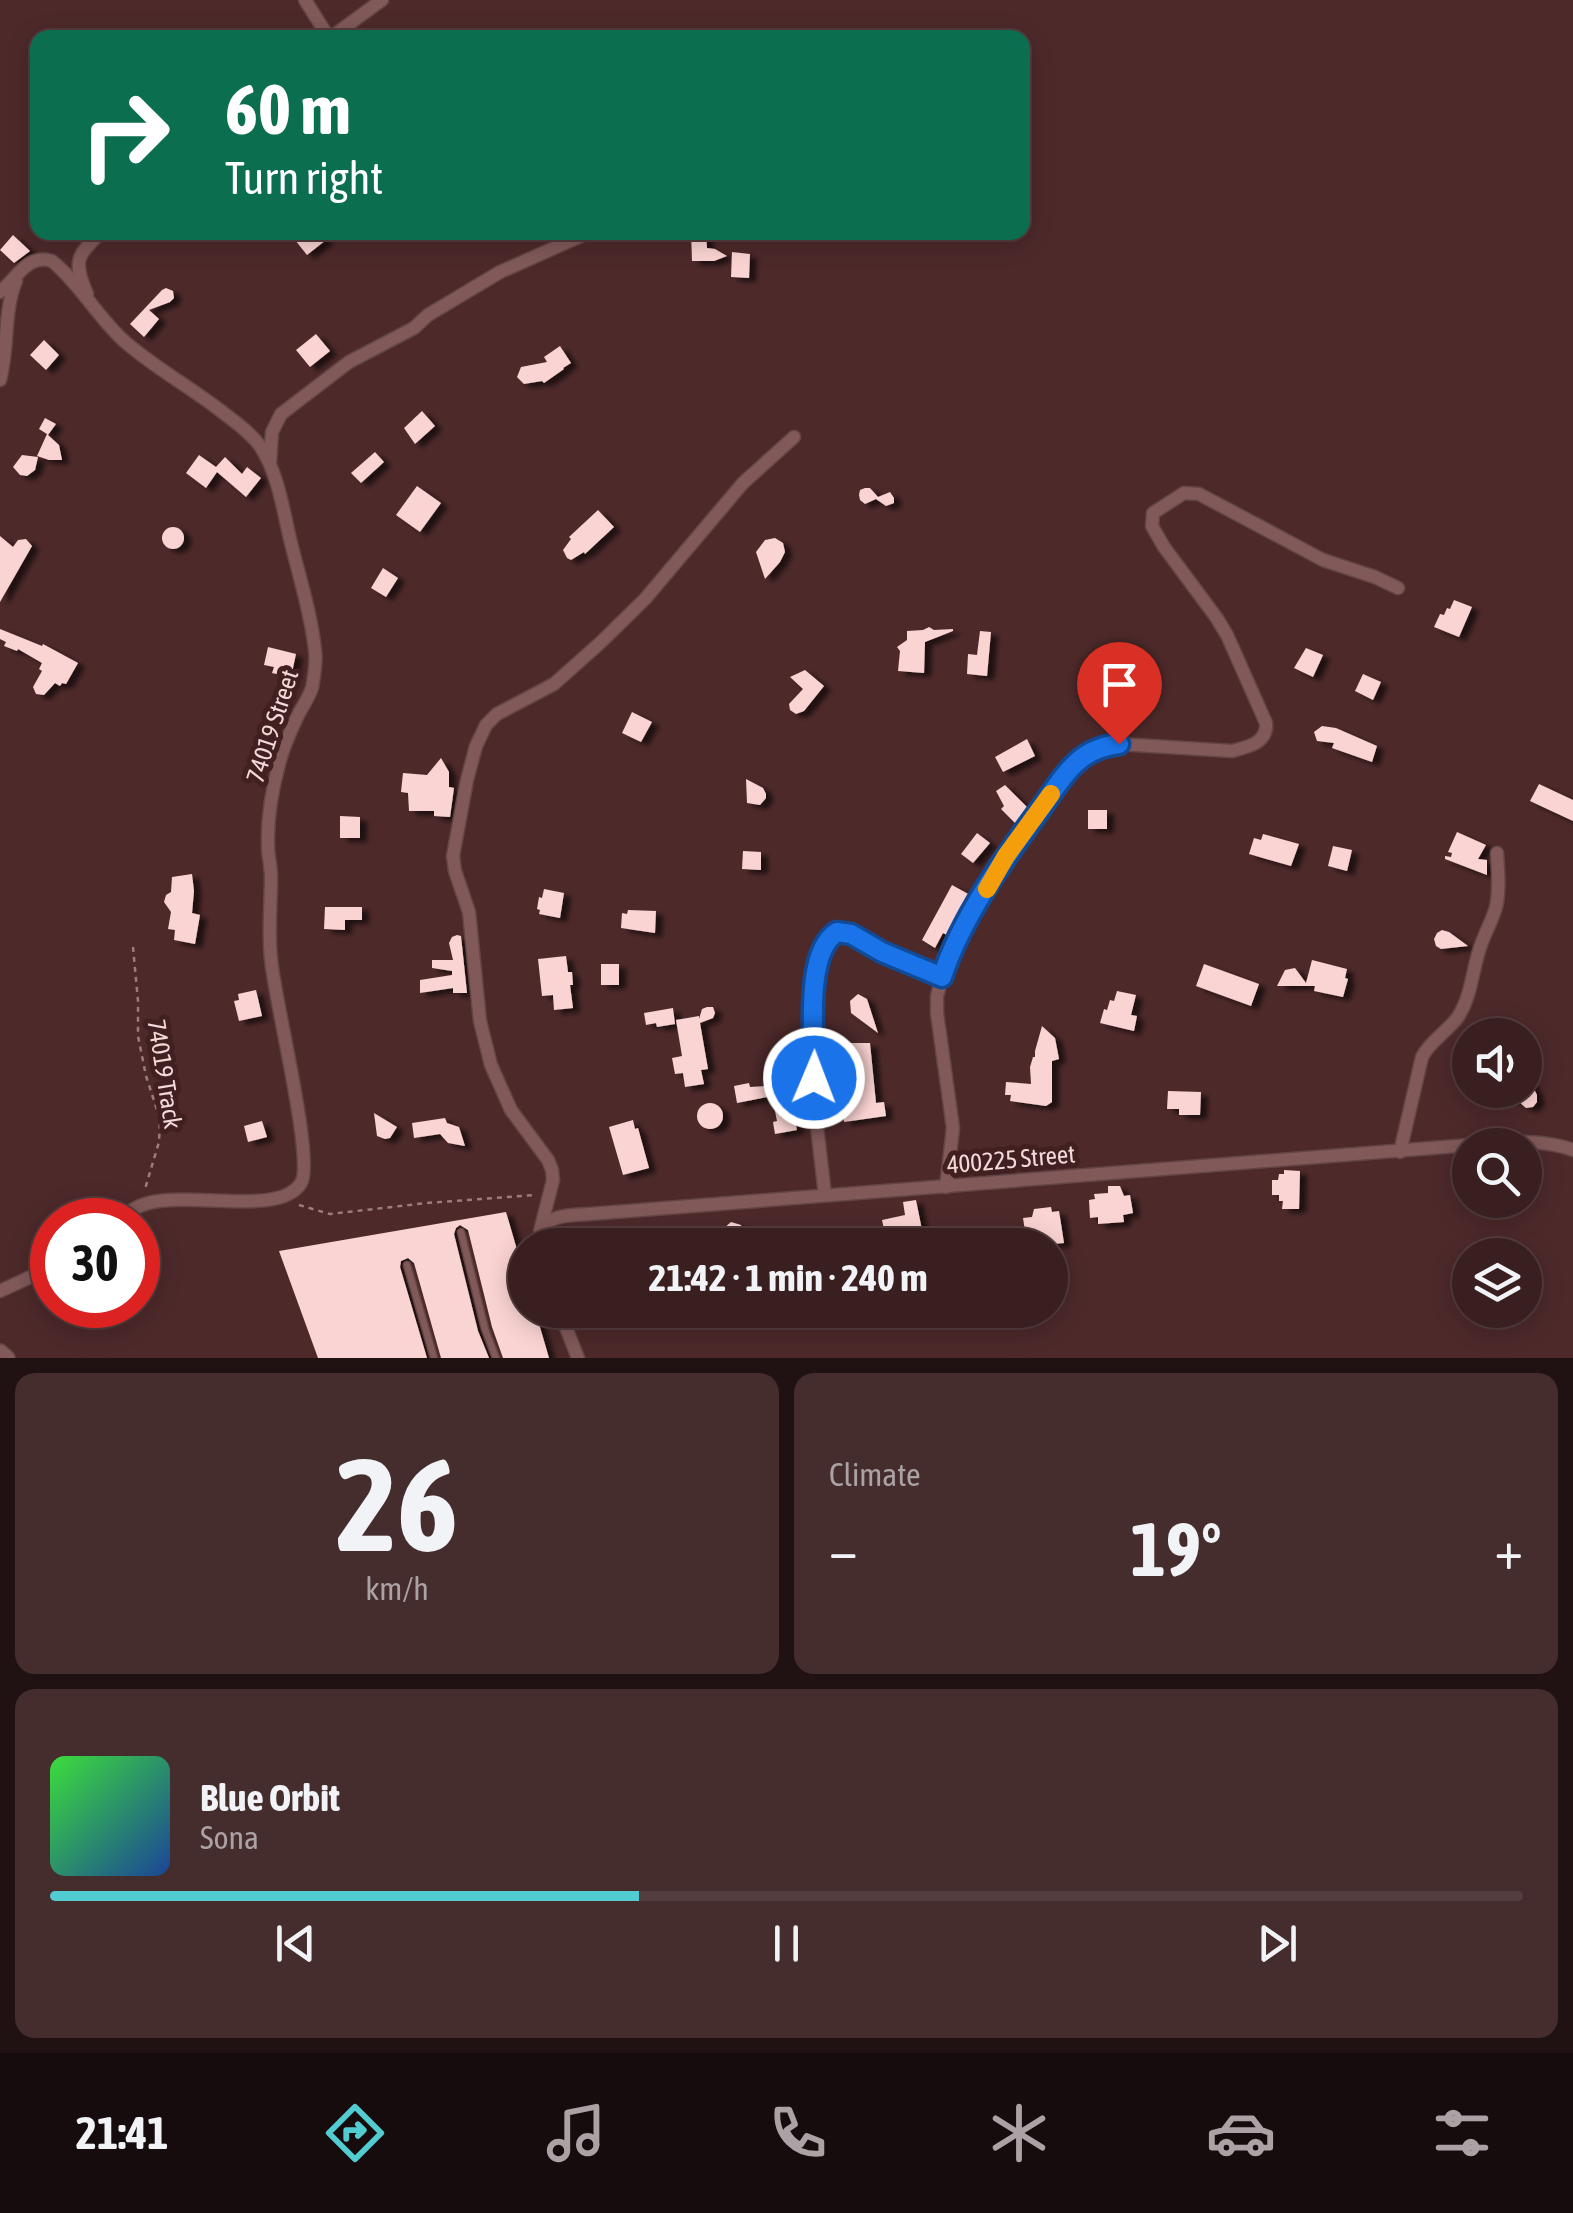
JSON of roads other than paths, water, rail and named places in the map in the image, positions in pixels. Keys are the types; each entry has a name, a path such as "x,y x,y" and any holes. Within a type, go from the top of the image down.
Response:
{"street":[{"path":"306,0 325,30"},
{"path":"341,30 382,0"},
{"path":"93,240 84,248 77,267 94,310"},
{"path":"270,465 272,432 280,414 349,362 414,328 500,272 572,240"},
{"name":"74019 Street","path":"19,274 28,264 42,258 52,261 122,339 257,442 281,498 316,654 311,690 279,762 268,844 270,958 301,1128 303,1178 298,1187 273,1198 160,1202"},
{"path":"0,292 19,274"},
{"path":"0,380 8,298 19,274"},
{"path":"542,1228 552,1170 511,1110 492,1066 480,1021 469,912 455,872 453,856 476,746 486,725 497,714 554,684 590,653 645,598 742,483 794,437"},
{"path":"946,1187 952,1128 937,996 969,918 1006,856 1076,762 1091,752 1119,744 1232,751 1250,746 1267,731 1227,635 1152,526 1151,516 1156,509 1184,493 1199,494 1323,560 1398,588"},
{"path":"1400,1152 1424,1051 1446,1032 1466,1001 1479,949 1496,908 1497,853"},
{"path":"824,1196 812,1093 814,990 824,944 837,932 851,934 882,952 942,977"},
{"name":"400225 Street","path":"1542,1143 1573,1150"},
{"name":"400225 Street","path":"543,1228 555,1218 1452,1147"},
{"path":"0,1291 30,1277"},
{"path":"567,1328 578,1358"},
{"path":"0,1352 7,1358"}],"lane":[{"path":"461,1232 496,1358"},
{"path":"407,1266 434,1358"}]}
